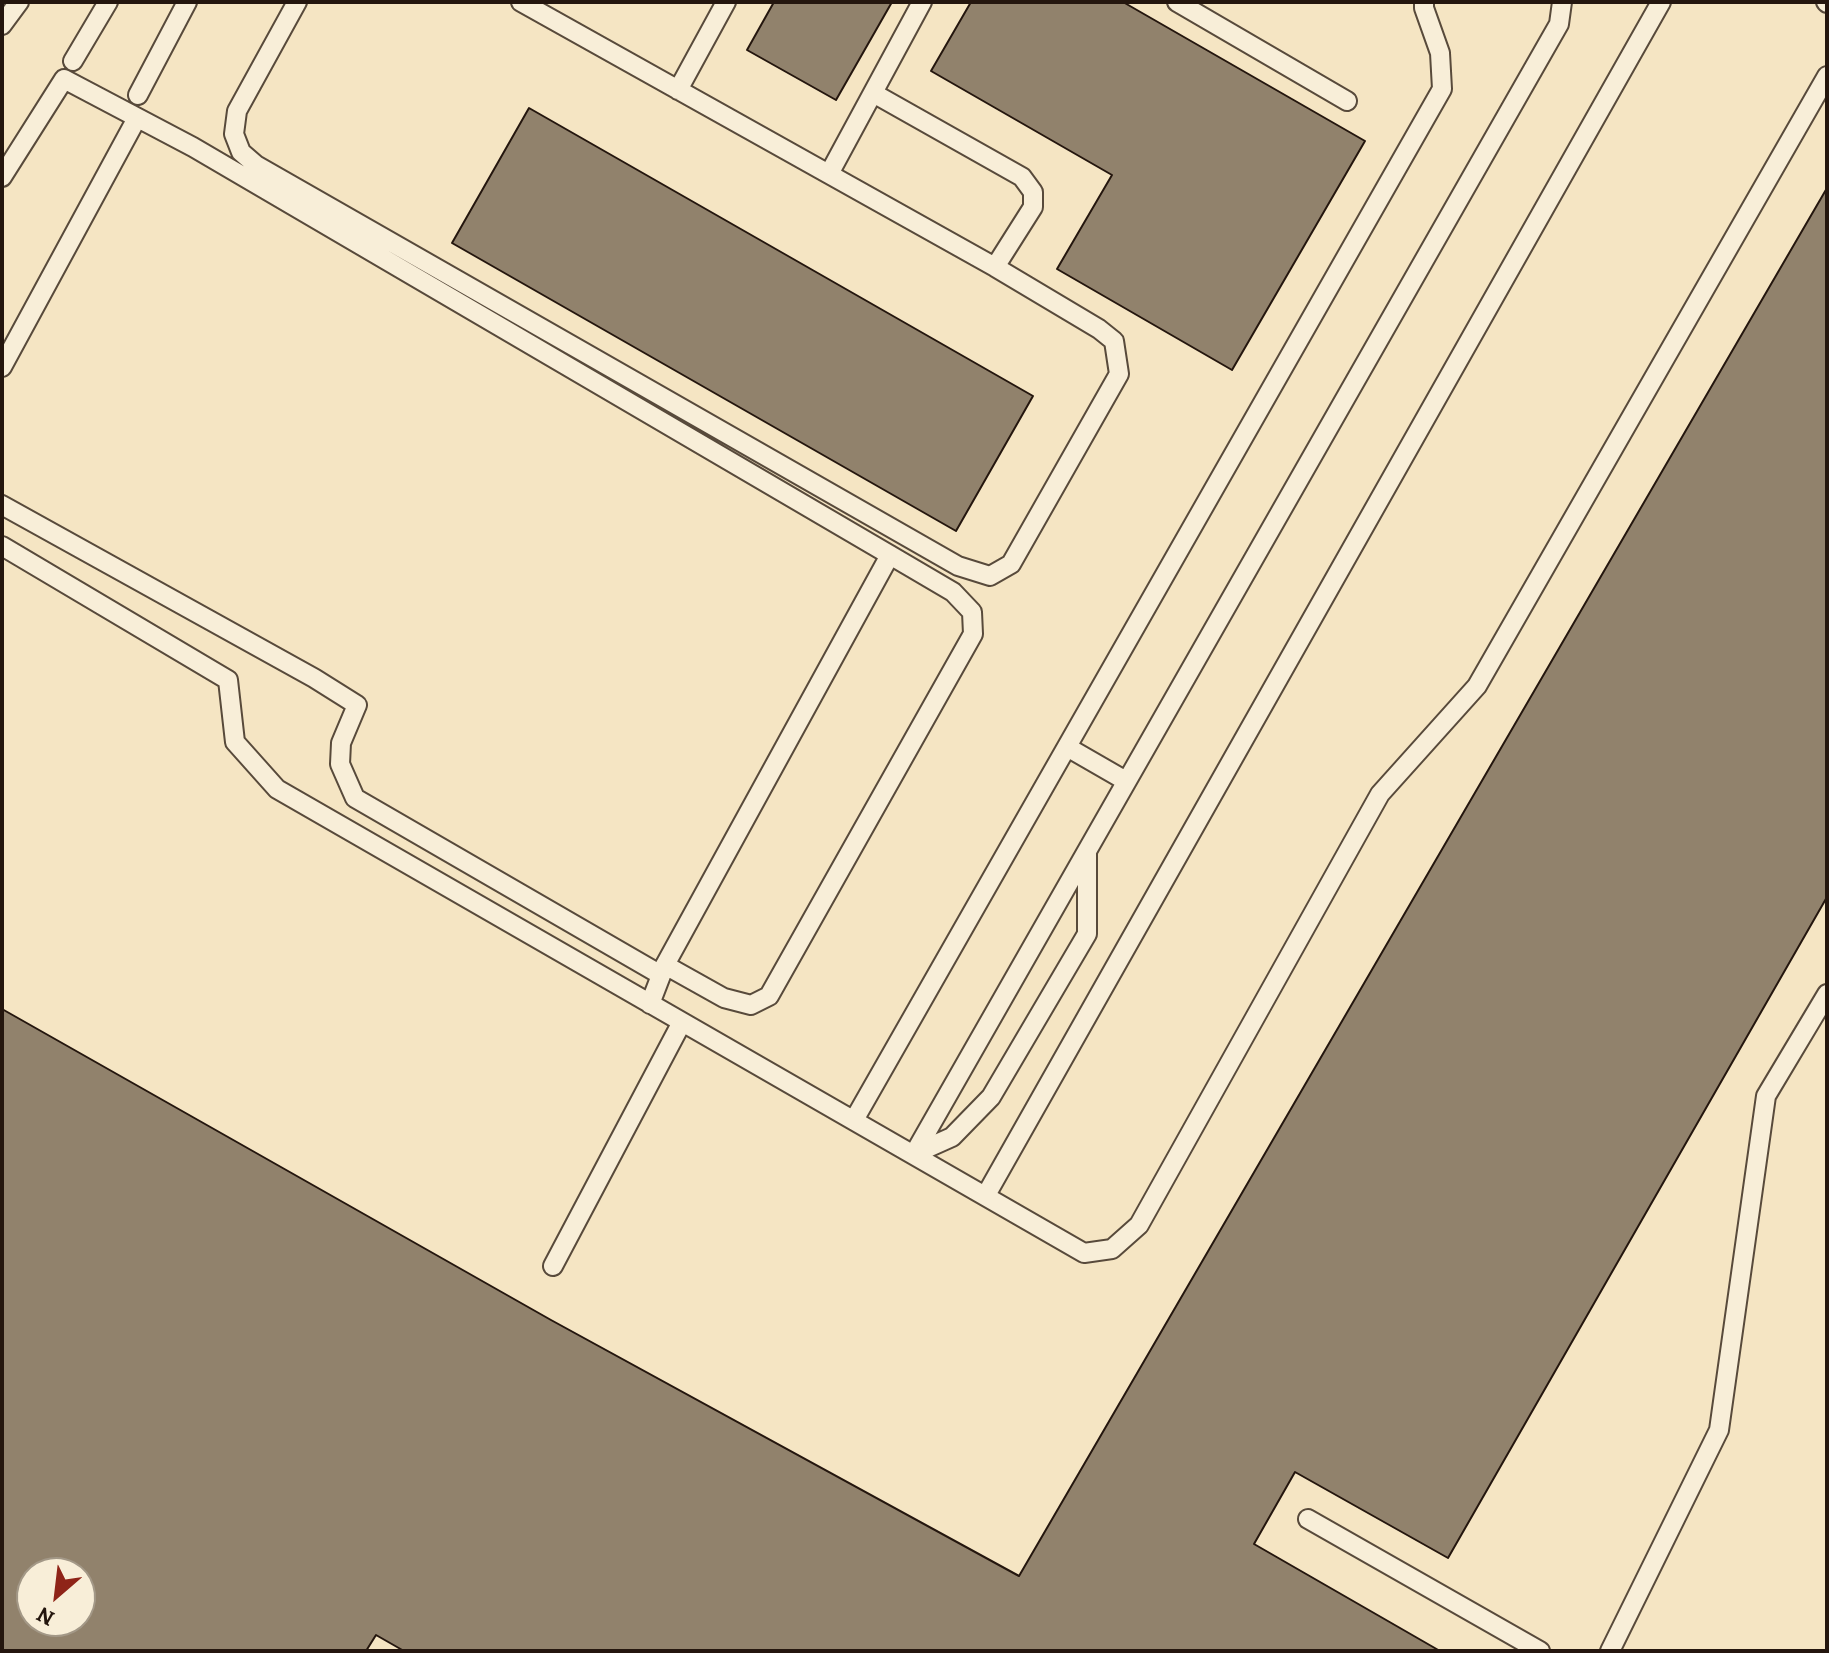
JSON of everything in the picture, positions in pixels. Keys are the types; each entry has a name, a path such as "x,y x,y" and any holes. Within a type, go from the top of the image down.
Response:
{"lane":[{"path":"2,25 19,2"},
{"path":"73,61 108,2"},
{"path":"138,95 187,2"},
{"path":"297,2 237,111 234,134 241,152 256,165 958,566 990,576 1011,564 1119,374 1114,341 995,267 521,2"},
{"path":"678,90 726,2"},
{"path":"829,174 922,2"},
{"path":"1177,2 1347,101"},
{"path":"854,1120 1442,89 1440,53 1424,2"},
{"path":"914,1154 1559,24 1562,2"},
{"path":"986,1195 1661,2"},
{"path":"2,546 228,680 235,742 277,789 1084,1253 1112,1249 1139,1225 1380,794 1477,686 1827,76"},
{"path":"2,177 64,79 193,147 953,592 972,612 973,634 769,996 751,1005 724,998 663,970 355,798 340,764 341,743 357,705 314,678 2,505"},
{"path":"873,93 1022,177 1033,192 1033,207 995,267"},
{"path":"2,367 137,118"},
{"path":"650,1004 663,970 890,555"},
{"path":"1067,747 1126,781"},
{"path":"914,1154 952,1137 991,1097 1087,934 1087,851"},
{"path":"1610,1651 1719,1430 1766,1096 1827,994"},
{"path":"553,1266 682,1022"},
{"path":"1308,1519 1540,1651"}],"building":[{"path":"774,2 892,2 836,100 747,50"},
{"path":"971,2 1123,2 1365,141 1232,370 1057,269 1112,175 931,71"},
{"path":"529,108 1033,396 956,531 452,243"},
{"path":"1827,188 1827,897 1448,1558 1295,1472 1254,1544 1440,1651 404,1651 376,1635 366,1651 2,1651 2,1009 551,1320 1019,1576"}]}
